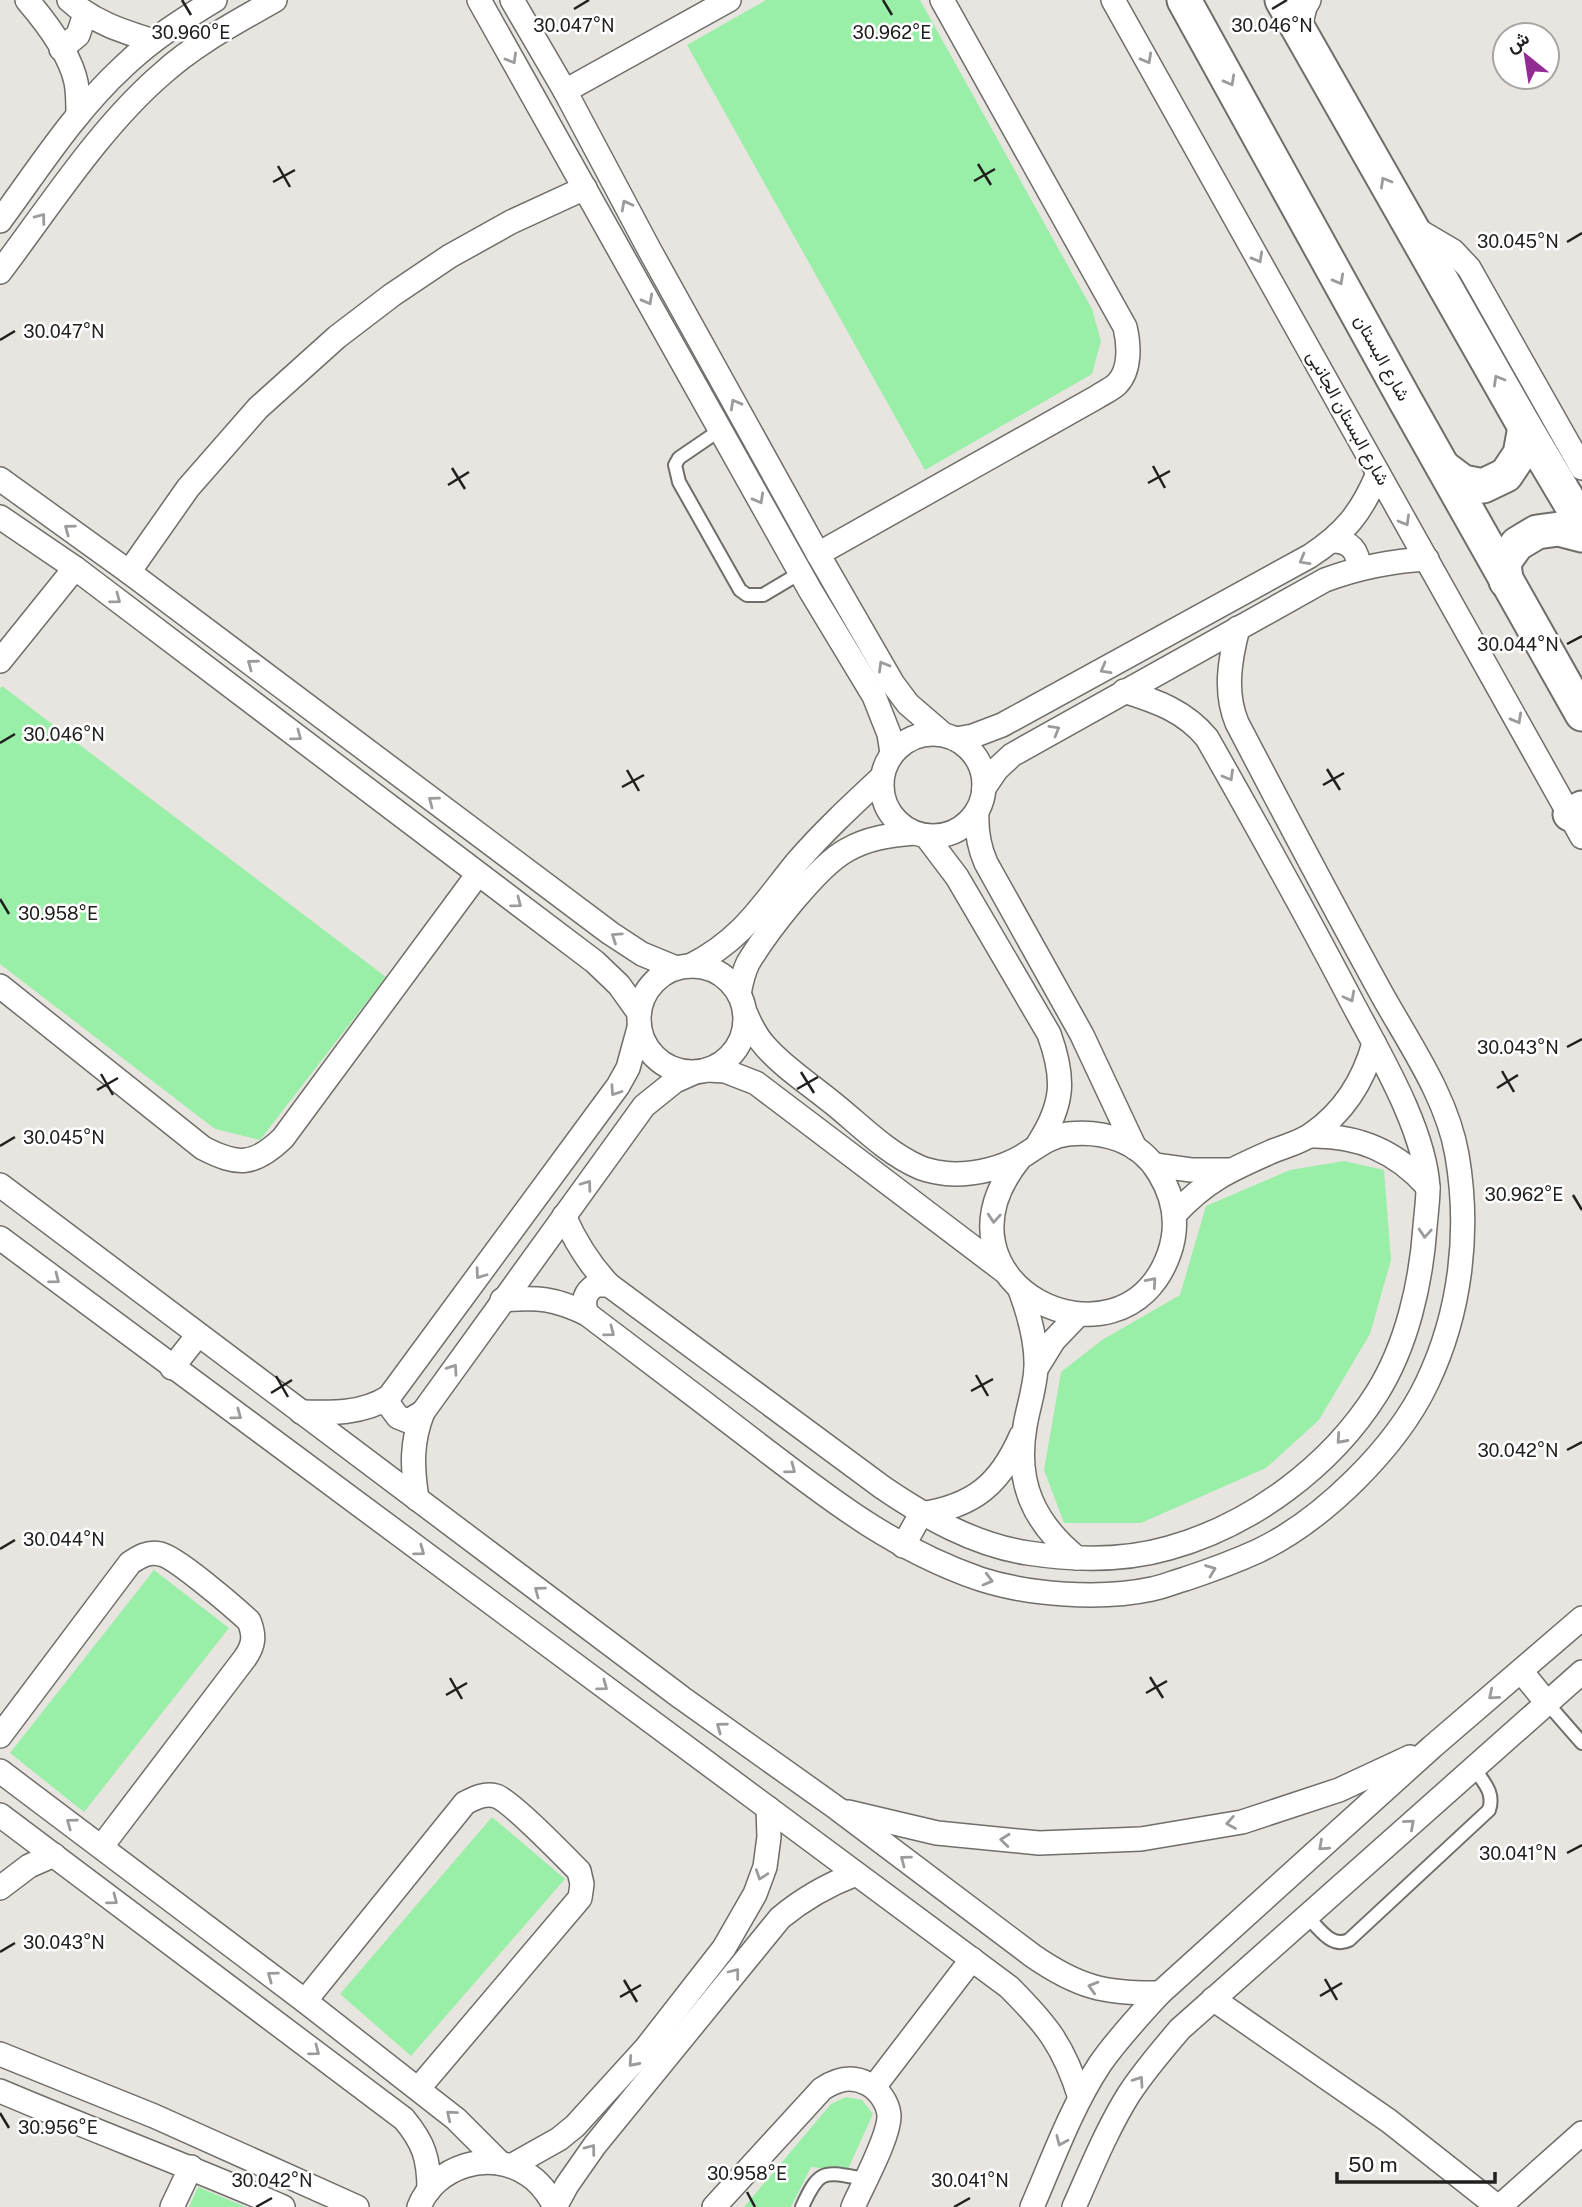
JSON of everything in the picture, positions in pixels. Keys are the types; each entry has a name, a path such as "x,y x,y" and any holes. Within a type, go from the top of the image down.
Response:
{"street":[{"path":"27,0 61,48 76,81 78,115"},
{"path":"0,221 78,115 123,66 153,41 215,0"},
{"path":"0,272 123,112 164,72 213,36 275,0"},
{"path":"479,0 800,573 877,703 889,734 892,753"},
{"path":"512,0 565,91 818,554 899,692 923,718 966,745 980,764 984,788"},
{"path":"565,91 729,0"},
{"path":"818,554 1097,397 1119,383 1126,365 1130,346 1125,327 942,0"},
{"name":"شارع البستان الجانبى","path":"1113,0 1427,559 1578,819"},
{"name":"شارع البستان","path":"1184,0 1582,714"},
{"path":"1282,0 1582,523"},
{"path":"1299,31 1305,6 1310,0"},
{"path":"61,48 78,35 77,7"},
{"path":"77,7 114,28 153,41"},
{"path":"39,168 64,187"},
{"path":"129,572 188,488 258,408 337,337 450,256 511,222 585,188"},
{"path":"1410,226 1453,251 1469,268 1582,468"},
{"path":"626,260 649,249"},
{"path":"1443,467 1462,482 1483,486 1495,481 1506,475 1520,454 1525,427"},
{"path":"1077,1558 1057,1541 1042,1522 1030,1501 1024,1478 1024,1430 1036,1369 1031,1329 1013,1281 996,1250 992,1225 995,1200 1004,1177 1051,1125 1059,1102 1061,1079 1056,1054 1049,1034 957,877 920,834 900,824 888,811 882,796 881,778 892,753 907,740 925,734 973,736 1002,726 1310,556 1333,541 1352,521 1367,498 1378,472"},
{"path":"0,479 202,626 610,933 642,954 683,967 705,967 718,972 730,982 752,1030 774,1056 892,1151 920,1168 954,1174 988,1170 1062,1135 1087,1132 1112,1136 1135,1148 1155,1166 1168,1188 1175,1214 1173,1242 1165,1265 1151,1285 1133,1300 1112,1310 1078,1315 1057,1311 1037,1302 756,1083 725,1071 678,1071 658,1060 644,1042 639,1020 608,972 75,568 0,517"},
{"path":"1506,581 1504,562 1517,544 1536,532 1559,529 1582,535"},
{"path":"1333,541 1340,541 1353,548 1359,561 1358,568"},
{"path":"1135,1148 1082,1035 985,863 978,837 977,811 984,788 997,769 1016,752 1325,580 1358,568 1392,561 1427,559"},
{"path":"0,661 75,568"},
{"path":"183,649 202,626"},
{"path":"502,1300 531,1297 560,1301 587,1314 852,1516 934,1562 986,1581 1041,1591 1096,1594 1152,1590 1260,1550 1311,1518 1350,1486 1395,1433 1427,1385 1448,1329 1461,1270 1464,1211 1457,1152 1448,1123 1421,1064 1237,723 1230,706 1229,686 1238,628"},
{"path":"564,1216 590,1265 609,1285 882,1488 921,1514 977,1540 1026,1553 1077,1558 1168,1549 1217,1531 1278,1496 1323,1459 1377,1392 1408,1326 1421,1265 1428,1187 1421,1154 1407,1111 1374,1043 1293,889 1207,738 1180,713 1163,704 1124,691"},
{"path":"877,703 899,692"},
{"path":"1207,738 1210,726 1219,719 1226,718 1237,723"},
{"path":"1002,726 1016,752"},
{"path":"301,1412 353,1411 375,1406 389,1397 618,1086 628,1068 643,998 651,985 662,975 719,950 744,928 799,861 881,778"},
{"path":"417,1499 412,1454 415,1432 422,1412 644,1106 667,1086 722,1063 733,1053 741,1040 741,983 748,963 791,905 826,865 845,850 867,840 890,835 950,833 961,828 977,811"},
{"path":"0,986 203,1148 222,1158 238,1162 255,1159 270,1151 283,1138 478,874"},
{"path":"1334,967 1360,954"},
{"path":"1311,1136 1340,1110 1351,1095 1369,1061 1374,1043"},
{"path":"1175,1214 1199,1190 1228,1170 1311,1136 1329,1135 1366,1143 1399,1160 1428,1187"},
{"path":"1155,1166 1228,1170"},
{"path":"0,1185 681,1698 838,1809 1033,1956 1061,1975 1093,1988 1126,1994 1160,1993"},
{"path":"0,1238 1009,1987 1054,2037 1070,2066 1080,2098"},
{"path":"1421,1265 1461,1270"},
{"path":"587,1314 584,1307 586,1294 596,1285 609,1285"},
{"path":"1036,1369 1054,1340 1078,1315"},
{"path":"172,1368 198,1335"},
{"path":"389,1397 388,1405 398,1418 408,1421 422,1412"},
{"path":"921,1514 967,1502 986,1489 1003,1471 1024,1430"},
{"path":"903,1546 921,1514"},
{"path":"0,1736 130,1563 144,1554 161,1553 176,1562 250,1621 254,1634 253,1647 246,1658 102,1846"},
{"path":"1032,2207 1080,2098 1121,2036 1160,1993 1432,1747 1580,1618"},
{"path":"1521,1671 1548,1703"},
{"path":"1074,2207 1108,2130 1153,2061 1180,2029 1582,1672"},
{"path":"660,1728 681,1698"},
{"path":"838,1809 937,1833 975,1837 1039,1843 1141,1839 1254,1818 1339,1790 1432,1747"},
{"path":"0,1771 305,2001 456,2119 506,2164 537,2182 555,2207 595,2145 780,1918 803,1899 856,1874"},
{"path":"305,2001 465,1803 480,1795 497,1796 511,1806 579,1871 582,1884 580,1898 418,2089"},
{"path":"418,2201 443,2176 461,2166 480,2162 506,2164 559,2139 575,2126 646,2048 724,1948 754,1894 765,1867 769,1837 768,1808"},
{"path":"0,1815 404,2119 416,2133 429,2166 418,2201"},
{"path":"0,1888 29,1866 54,1855"},
{"path":"738,1922 761,1941"},
{"path":"1009,1987 1033,1956"},
{"path":"874,2087 972,1959"},
{"path":"1213,1999 1389,2121 1498,2207 1582,2133"},
{"path":"0,2054 154,2116 357,2207"},
{"path":"714,2207 822,2089 843,2079 854,2079 874,2087 884,2100 889,2115 887,2131 853,2207"},
{"path":"0,2091 191,2167 283,2207"},
{"path":"172,2207 191,2167"}],"lane":[{"path":"720,430 679,458 676,465 679,482 740,590 747,595 763,595 800,573"},
{"path":"1548,1703 1582,1744"},
{"path":"1306,1915 1332,1941 1340,1943 1349,1940 1485,1815 1491,1804 1490,1791 1474,1768"},
{"path":"802,2207 813,2182 819,2177 833,2174 865,2179"}],"green space":[{"path":"766,0 920,0 1092,309 1101,341 1092,374 925,470 687,45"},
{"path":"2,686 386,977 260,1140 215,1129 0,964"},
{"path":"1344,1161 1384,1170 1391,1260 1370,1334 1319,1420 1266,1468 1141,1523 1064,1523 1044,1470 1061,1372 1102,1340 1180,1295 1206,1206 1290,1170"},
{"path":"154,1570 229,1628 84,1812 10,1753"},
{"path":"492,1817 565,1879 411,2056 340,1994"},
{"path":"846,2097 862,2100 873,2114 847,2171 811,2167 791,2207 744,2207 831,2104"},
{"path":"198,2187 246,2207 189,2207"}]}
